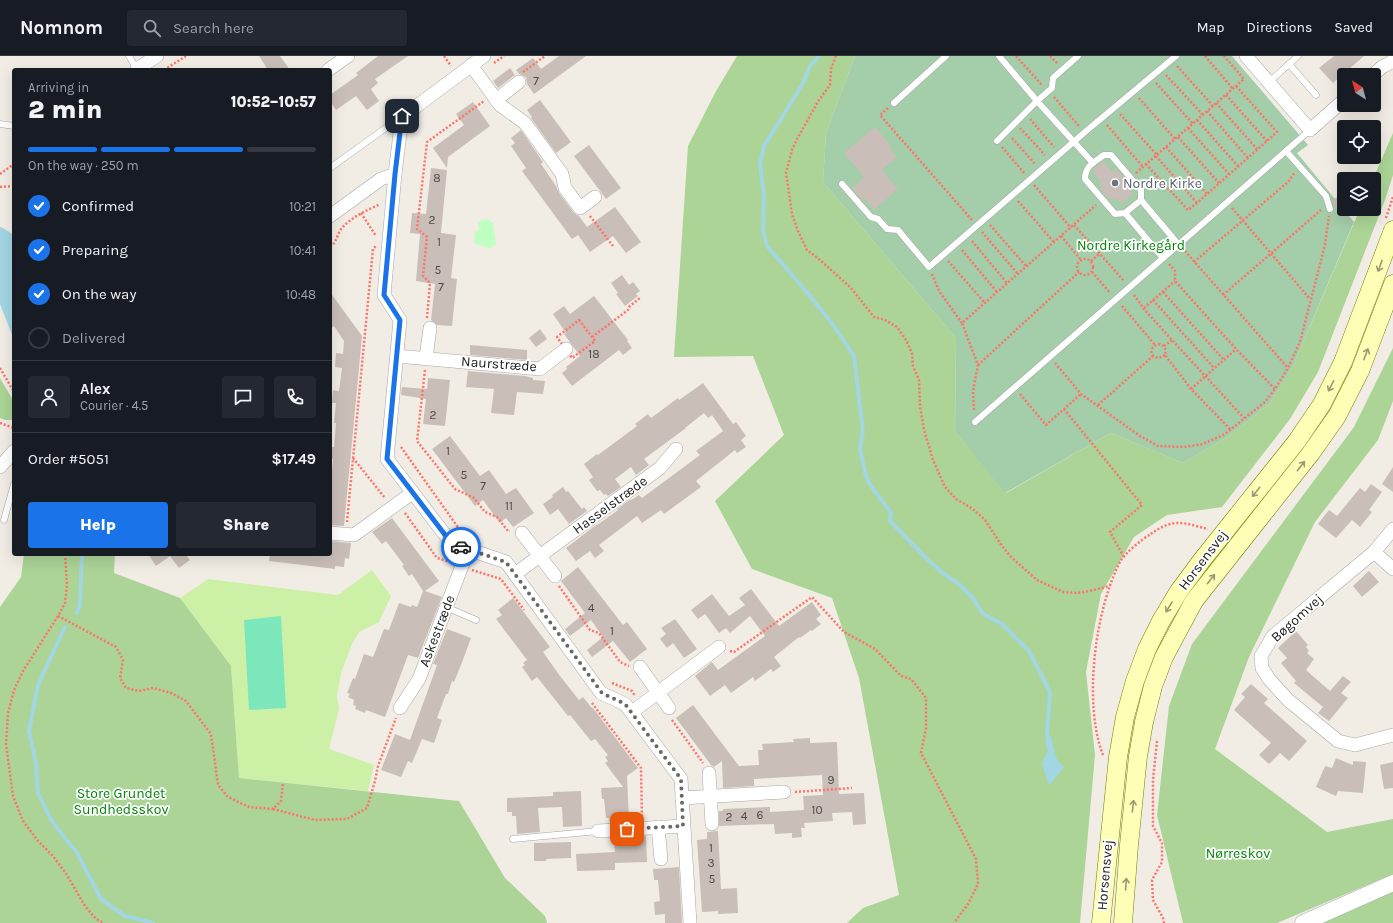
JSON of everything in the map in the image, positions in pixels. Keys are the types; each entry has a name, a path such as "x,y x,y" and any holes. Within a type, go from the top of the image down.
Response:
{"main road":[{"name":"Horsensvej","path":"1101,923 1118,757 1125,717 1135,682 1147,650 1161,621 1179,591 1297,441 1322,404 1343,362 1389,224"},
{"name":"Horsensvej","path":"1123,923 1128,845 1138,756 1144,722 1153,686 1164,657 1194,601 1311,453 1337,416 1360,371 1393,284"}],"street":[{"path":"138,68 157,56"},
{"path":"331,68 348,56"},
{"path":"484,56 475,70 402,116 384,295 400,320 387,459 449,540 468,550 506,562 602,693 637,709 681,779 690,923"},
{"path":"1246,56 1310,130 1337,106"},
{"path":"1381,69 1393,61"},
{"path":"475,70 500,105 525,123 562,174 565,188 580,208 596,197"},
{"path":"494,97 519,82"},
{"path":"332,215 381,179 395,174"},
{"path":"426,358 430,328"},
{"name":"Naurstræde","path":"397,356 540,369 566,349"},
{"name":"Hasselstræde","path":"515,574 660,468 676,449"},
{"path":"0,467 12,454"},
{"path":"332,533 354,535 397,508 412,493"},
{"name":"Bøgomvej","path":"1393,529 1374,552 1274,636 1261,656 1262,668 1269,679 1288,700 1338,741 1355,745 1393,735"},
{"path":"522,533 555,576"},
{"name":"Askestræde","path":"400,708 419,679 468,550"},
{"path":"1374,552 1393,569"},
{"path":"637,709 718,647"},
{"path":"640,667 669,708"},
{"path":"709,773 712,824"},
{"path":"682,798 784,792"},
{"path":"598,831 683,826"},
{"path":"658,827 661,859"},
{"path":"1303,923 1393,883"}],"lane":[{"path":"128,56 135,68"},
{"path":"894,103 946,56"},
{"path":"999,56 1093,163"},
{"path":"996,141 1052,88 1053,78 1078,56"},
{"path":"1269,82 1298,56"},
{"path":"842,184 871,217 878,219 887,229 898,230 930,267 1012,194 1173,58"},
{"path":"1289,64 1316,95"},
{"path":"332,167 402,116"},
{"path":"0,124 12,126"},
{"path":"975,422 1310,130"},
{"path":"1286,151 1326,196 1329,206"},
{"path":"1141,200 1125,213 1115,214 1085,179 1085,172 1093,163 1104,155 1111,155 1141,190 1141,200 1178,244"},
{"path":"1125,213 1163,258"},
{"path":"4,520 12,491"},
{"path":"446,607 476,620"},
{"path":"513,839 598,831"}],"path":[{"path":"167,68 186,56"},
{"path":"475,70 504,56"},
{"path":"519,82 520,75 545,56"},
{"path":"836,56 831,69 830,85 819,100 796,139 786,173 792,214 807,250 851,288 874,317 885,320 897,327 906,340 912,353 913,366 919,380 920,406 926,438 933,460 945,487 956,498 973,509 985,520 1002,546 1012,558 1037,580 1062,592 1089,592 1110,586"},
{"path":"1016,56 1041,84"},
{"path":"1205,56 1233,88"},
{"path":"1131,178 1244,79 1224,56"},
{"path":"1173,58 1213,106"},
{"path":"1160,69 1203,115"},
{"path":"1150,77 1193,124"},
{"path":"1101,118 1188,210 1277,132 1236,86"},
{"path":"1052,88 1054,97 1085,132"},
{"path":"1133,92 1175,139"},
{"path":"1226,95 1267,141"},
{"path":"430,328 426,324 430,283 423,276 427,238 417,229 427,142 494,97"},
{"path":"894,103 880,115 1018,274"},
{"path":"1216,103 1258,149"},
{"path":"1114,108 1197,202"},
{"path":"1207,111 1248,158"},
{"path":"1025,113 1060,154"},
{"path":"1197,120 1238,166"},
{"path":"1016,122 1051,162"},
{"path":"1188,128 1229,174"},
{"path":"1006,132 1040,171"},
{"path":"1178,136 1219,183"},
{"path":"1166,147 1207,194"},
{"path":"0,174 12,165"},
{"path":"1194,262 1288,182 1300,166"},
{"path":"0,187 12,186"},
{"path":"1012,194 1054,242"},
{"path":"1389,224 1393,198"},
{"path":"962,323 1103,200"},
{"path":"1227,202 1310,299"},
{"path":"332,246 342,228 361,213 382,203 382,211"},
{"path":"1223,295 1329,206"},
{"path":"1050,357 1081,394 1140,436 1158,446 1184,447 1203,444 1226,434 1265,402 1288,368 1300,342 1325,245 1329,206"},
{"path":"346,535 373,248 380,242 361,213"},
{"path":"985,218 1026,266"},
{"path":"595,222 613,246"},
{"path":"1074,225 1129,287 1144,309 1244,418"},
{"path":"966,235 1007,284"},
{"path":"1061,236 1081,260"},
{"path":"956,243 997,292"},
{"path":"1178,244 1288,368"},
{"path":"1091,261 1099,254"},
{"path":"943,255 985,303"},
{"path":"1085,258 1091,261 1094,265 1092,272 1084,275 1079,272 1077,268 1078,263 1085,258"},
{"path":"1163,258 1175,271 1175,281 1236,349 1275,389"},
{"path":"930,267 939,292 962,323 978,365 973,391 975,422"},
{"path":"978,365 1079,272"},
{"path":"1092,272 1155,345"},
{"path":"1144,309 1175,281"},
{"path":"1163,292 1224,360"},
{"path":"592,337 628,310 629,306 641,297"},
{"path":"1153,300 1214,368"},
{"path":"579,320 595,341 572,358 566,349 557,337 579,320"},
{"path":"1164,346 1172,340"},
{"path":"1153,356 1151,352 1155,345 1160,344 1164,346"},
{"path":"1164,346 1166,350 1165,355 1192,389 1231,430"},
{"path":"1192,389 1236,349"},
{"path":"1153,356 1161,358 1165,355"},
{"path":"1098,405 1153,356"},
{"path":"426,358 417,441 455,489 474,498 485,512 497,517 508,531 517,530 522,533"},
{"path":"0,368 12,389"},
{"path":"1015,387 1046,425 1081,394"},
{"path":"1064,409 1142,506 1110,532 1124,557"},
{"path":"0,423 12,427"},
{"path":"397,442 465,536"},
{"path":"353,457 397,508 437,558 501,579 524,611"},
{"path":"1104,759 1099,745 1092,685 1095,653 1105,598 1120,561 1141,540 1164,526 1179,523 1213,530"},
{"path":"65,556 67,586 65,603 23,671 14,690 8,713 6,744 13,796 23,821 67,875 85,906 96,919 104,923"},
{"path":"555,576 554,579 590,630 598,632 620,662 631,667 640,667"},
{"path":"718,647 734,652 812,597 844,632 875,649 901,676 911,680 926,698 926,728 921,753 976,859 978,884 968,904 954,923"},
{"path":"58,616 116,647 123,660 120,678 126,688 139,692 153,688 171,693 186,700 211,734 218,785 228,798 249,807 273,809 315,820 347,819 367,808 378,766 400,708"},
{"path":"606,680 632,692 637,709"},
{"path":"589,699 641,768 642,828"},
{"path":"669,708 669,716 707,767 709,773"},
{"path":"1157,741 1153,780 1153,826 1162,842 1162,862 1152,880 1153,900 1163,918 1164,923"},
{"path":"273,809 281,801 283,782"},
{"path":"784,792 852,788"}],"green space":[{"path":"737,56 855,56 826,133 823,182 956,338 955,431 1006,493 1111,433 1183,463 1229,436 1270,403 1293,366 1357,216 1379,216 1318,372 1290,419 1222,507 1167,515 1134,537 1101,594 1086,672 1095,755 1080,923 847,923 863,908 899,895 859,678 832,598 752,569 715,501 784,435 753,356 674,357 688,146 716,91"},
{"name":"Nordre Kirkegård","path":"855,56 1232,56 1308,145 1297,153 1337,201 1337,216 1349,216 1354,222 1293,366 1270,403 1229,436 1183,463 1111,433 1005,493 955,431 956,338 823,182 826,133"},
{"path":"1393,133 1393,175 1381,210 1381,172 1376,172 1380,164 1381,164 1381,161"},
{"path":"487,219 493,223 496,244 491,248 475,244 474,234 476,231 479,231 478,223"},
{"name":"Nørreskov","path":"1393,348 1393,401 1378,440 1315,522 1249,657 1215,749 1327,832 1393,819 1393,874 1277,923 1183,923 1157,815 1169,706 1192,644 1354,427"},
{"path":"0,378 12,399 12,420 0,418"},
{"name":"Store Grundet Sundhedsskov","path":"24,556 115,556 114,573 180,598 231,666 239,778 459,801 505,878 545,916 547,923 0,923 0,607 21,577"},
{"path":"372,570 391,596 379,622 359,632 352,644 341,673 337,696 339,709 329,749 374,765 368,791 239,778 231,666 180,598 208,579 338,595"},
{"path":"281,616 286,708 249,710 244,620"},
{"path":"1393,891 1393,923 1323,923"}],"water":[{"path":"0,227 12,234 12,335 0,304"},
{"path":"1051,737 1057,760 1064,767 1049,786 1042,763 1048,751 1045,740"}],"building":[{"path":"259,56 280,56 289,68 267,68"},
{"path":"378,56 408,56 375,79 378,83 371,89 379,101 367,110 356,96 336,110 332,104 332,94 358,75 356,73"},
{"path":"559,56 586,56 534,94 527,84 526,77 519,74 516,70 533,58 541,69"},
{"path":"1334,56 1364,56 1350,68 1337,68 1337,80 1333,83 1319,68"},
{"path":"510,68 515,75 498,88 493,81"},
{"path":"540,100 571,142 556,153 527,110"},
{"path":"473,102 490,126 448,157 447,168 433,148 464,125 456,114"},
{"path":"875,127 891,146 889,147 897,157 882,170 898,189 874,210 865,199 863,201 852,188 864,177 844,153"},
{"path":"521,130 543,162 541,164 559,193 587,227 615,207 641,242 626,253 613,236 590,252 578,235 572,239 522,171 526,168 511,146 515,143 511,138"},
{"path":"589,145 621,188 606,199 574,156"},
{"name":"Nordre Kirke","path":"1103,161 1113,172 1116,170 1118,173 1119,172 1129,183 1128,184 1130,187 1128,188 1133,194 1121,204 1116,198 1114,201 1112,198 1109,200 1100,188 1102,187 1099,184 1101,182 1092,171"},
{"path":"431,168 447,170 441,233 456,235 451,278 457,279 452,326 437,325 431,320 435,284 416,281 420,234 410,233 412,213 426,214"},
{"path":"1337,197 1337,209 1333,204 1332,201"},
{"path":"622,275 629,285 633,282 640,291 636,294 638,296 625,306 616,294 618,293 611,283"},
{"path":"332,295 362,336 344,526 332,525 332,447 334,447 336,403 332,403 333,390 339,391 342,368 335,367 336,353 343,354 344,341 334,326 332,328"},
{"path":"594,296 628,340 627,341 632,348 623,355 619,350 572,386 562,373 567,369 566,367 580,356 564,334 566,333 553,314 564,306 570,314"},
{"path":"540,329 547,339 536,347 529,338"},
{"path":"470,345 527,350 527,360 470,355"},
{"path":"468,371 525,376 533,378 533,380 545,381 543,394 517,392 514,415 491,413 494,389 466,387"},
{"path":"428,378 450,380 445,426 423,424 426,399 401,395 402,387 427,389"},
{"path":"703,383 733,424 736,422 746,436 741,440 746,447 737,453 735,450 696,481 701,487 664,514 661,510 642,523 637,516 599,545 604,551 595,558 590,551 576,561 566,548 631,499 639,495 642,498 700,455 696,451 723,431 712,415 708,418 704,413 644,459 649,465 636,475 631,467 615,479 621,487 608,496 606,494 604,495 600,490 597,491 589,480 593,477 584,464 637,426 635,424 648,414 651,418 678,398 679,400"},
{"path":"450,436 480,476 489,470 506,494 516,488 534,513 513,527 506,518 500,523 483,500 475,506 432,449"},
{"path":"1393,467 1393,492 1382,484"},
{"path":"1371,484 1382,492 1369,510 1372,512 1360,527 1352,520 1336,538 1318,524 1329,510 1337,516 1360,488 1365,492"},
{"path":"563,487 582,509 584,507 587,511 569,524 558,509 550,515 543,504"},
{"path":"392,518 439,581 425,591 442,597 418,658 408,655 385,717 366,710 365,713 355,709 356,706 353,705 354,700 348,697 350,694 347,693 353,678 355,679 364,654 373,657 384,629 389,630 399,603 411,607 412,605 417,607 423,591 412,574 409,576 402,566 404,565 386,541 382,544 372,532"},
{"path":"332,541 351,543 349,559 345,558 344,567 335,566 335,569 269,561 270,556 332,556"},
{"path":"149,556 170,556 156,566"},
{"path":"170,556 187,556 190,560 179,568"},
{"path":"578,567 623,625 627,622 647,649 630,662 613,641 592,657 587,650 603,637 591,620 570,636 565,629 585,613 561,581"},
{"path":"1369,571 1379,582 1362,597 1353,586"},
{"path":"751,589 779,626 812,602 821,615 816,619 821,624 812,631 811,630 800,638 799,637 774,657 781,666 773,672 771,669 755,681 753,677 731,693 725,685 710,696 695,676 712,662 718,670 765,636 750,616 730,633 726,628 719,633 705,614 698,619 691,610 712,594 729,616 745,605 739,598"},
{"path":"513,598 550,647 543,652 560,676 579,700 583,697 593,708 638,768 627,776 629,821 610,822 609,818 606,818 601,788 623,787 605,763 608,761 605,757 608,755 595,739 591,741 570,715 568,716 537,677 532,681 522,667 525,665 523,663 527,660 496,619 502,615 498,610"},
{"path":"675,619 697,649 684,658 673,643 667,648 660,639 666,634 661,628"},
{"path":"447,629 471,638 454,682 452,681 437,718 442,720 434,743 422,739 412,763 408,761 401,777 381,770 395,734 410,740 437,665 433,664"},
{"path":"1296,631 1308,645 1306,647 1309,651 1307,653 1314,659 1306,670 1330,691 1343,676 1351,682 1341,693 1348,698 1329,721 1318,713 1323,707 1294,683 1296,681 1281,663 1287,658 1278,648"},
{"path":"1251,684 1268,699 1264,703 1307,741 1289,761 1280,753 1269,764 1259,755 1271,743 1234,710 1245,697 1241,694"},
{"path":"693,705 739,766 759,765 758,750 763,750 762,744 794,742 793,739 810,738 810,743 837,742 839,794 864,793 866,824 853,825 852,812 832,813 833,821 804,823 805,828 801,828 802,837 792,838 792,833 775,834 774,824 719,826 719,811 723,811 723,809 770,807 770,812 804,810 803,796 823,795 822,775 754,779 754,786 723,788 722,761 714,767 711,765 676,718"},
{"path":"1336,758 1353,765 1353,761 1366,762 1363,793 1338,791 1336,796 1316,787 1325,766 1332,768"},
{"path":"1393,762 1393,788 1384,789 1380,765"},
{"path":"581,791 582,826 563,827 562,807 538,808 540,832 517,834 516,816 512,816 512,812 507,812 507,798 553,796 553,792"},
{"path":"718,831 721,889 737,888 738,913 718,914 718,911 702,912 697,840 707,839 707,832"},
{"path":"646,836 647,862 615,863 615,870 577,871 576,854 615,852 614,838"},
{"path":"571,842 571,858 534,861 534,843"},
{"path":"679,867 682,923 665,923 665,914 655,915 654,902 660,901 658,880 654,880 653,869"}],"waterway":[{"path":"819,56 810,66 802,85 764,146 760,164 764,195 763,231 767,246 834,326 854,356 863,431 860,449 865,472 869,483 891,513 890,521 929,561 960,585 973,598 983,614 1002,624 1029,651 1050,692 1047,734 1049,743"},
{"path":"77,613 80,605 82,556"},
{"path":"65,627 38,685 29,731 36,763 38,793 50,818 76,851 101,899 125,916 153,923"}],"way so far":[{"path":"461,547 506,562 602,693 625,704 681,779 683,826 627,829"}],"place":[{"name":"Nordre Kirke","path":"1115,183"}],"route":[{"path":"402,116 384,295 400,320 387,459 449,540 461,547"}]}
